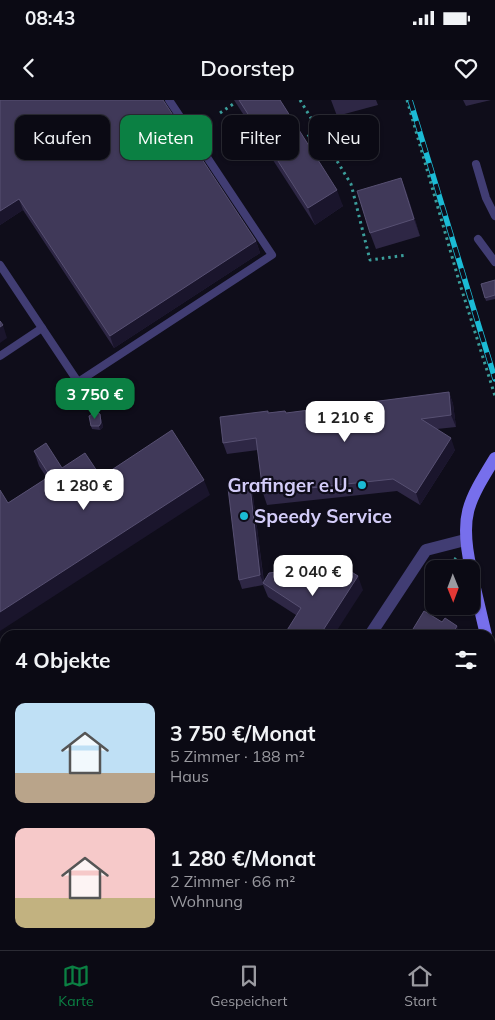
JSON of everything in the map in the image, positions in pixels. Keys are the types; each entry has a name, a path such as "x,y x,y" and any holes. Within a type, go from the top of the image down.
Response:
{"main road":[{"path":"469,560 465,540 465,519 469,504 495,458"},
{"path":"480,609 485,630"}],"street":[{"path":"373,630 426,550 465,540"}],"lane":[{"path":"0,265 78,382 272,255 169,100"},
{"path":"476,164 486,198 495,216"},
{"path":"478,239 495,262"},
{"path":"0,356 42,328"}],"path":[{"path":"220,113 239,100"},
{"path":"300,100 309,115"},
{"path":"407,100 458,281 495,396"},
{"path":"302,140 309,136"},
{"path":"336,160 351,184 370,260 408,255"}],"building":[{"path":"0,100 163,100 173,115 120,115 120,160 203,160 256,241 110,336 19,199 0,211"},
{"path":"239,100 280,100 290,115 249,115"},
{"path":"299,130 309,146 309,160 318,160 337,190 308,208 277,160 299,160"},
{"path":"401,178 414,219 370,233 357,191"},
{"path":"495,280 495,295 485,298 481,284"},
{"path":"449,392 451,415 421,419 451,438 416,493 393,479 263,493 256,438 223,443 220,417 268,411 268,413 285,411 286,413"},
{"path":"96,412 100,414 101,423 99,426 91,426 89,416"},
{"path":"172,430 204,480 0,612 0,490 8,503 50,476 34,451 46,443 62,468 85,453 101,477"},
{"path":"250,486 260,575 239,580 228,488"},
{"path":"332,560 358,576 323,630 287,630 301,608 263,583 269,573 291,570 315,586"},
{"path":"424,611 425,615 431,615 442,622 445,618 457,626 455,630 412,630"}],"railway":[{"path":"410,100 495,379"}],"place":[{"name":"Grafinger e.U.","path":"362,485"},
{"name":"Speedy Service","path":"244,516"}]}
